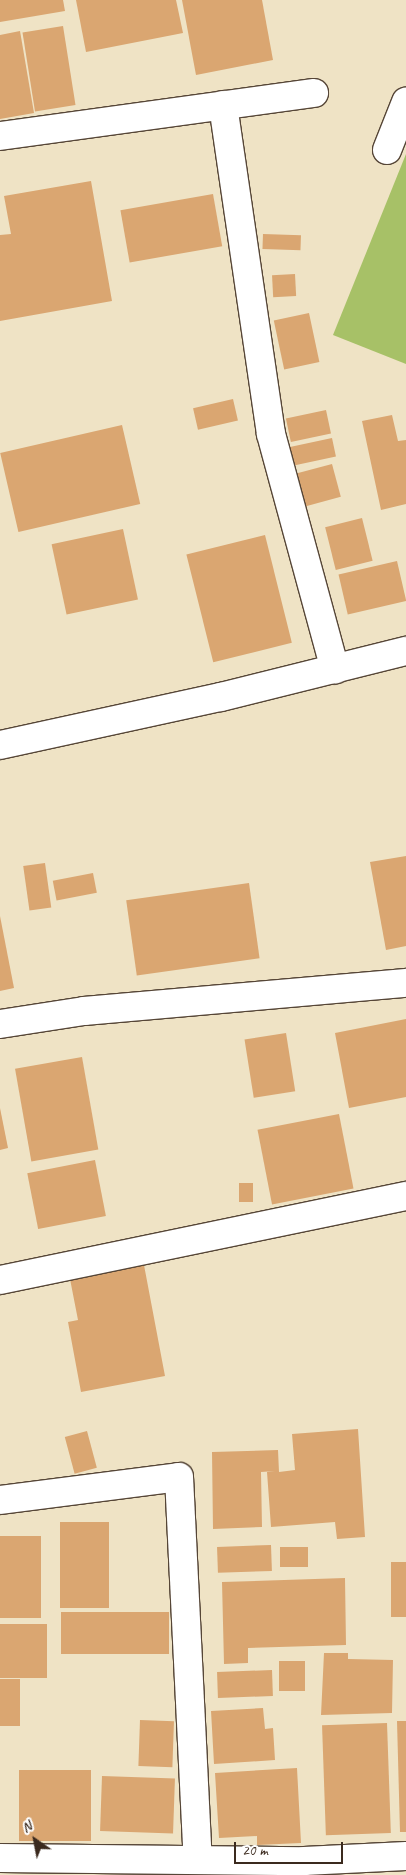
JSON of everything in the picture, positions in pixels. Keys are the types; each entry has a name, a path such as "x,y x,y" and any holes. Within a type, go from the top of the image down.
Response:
{"street":[{"path":"0,136 314,93"},
{"path":"387,150 406,102"},
{"path":"223,105 271,434 335,669"},
{"path":"0,745 335,669 406,650"},
{"path":"0,1024 84,1011 406,983"},
{"path":"0,1280 406,1196"},
{"path":"0,1500 179,1476 198,1860"},
{"path":"0,1858 198,1860 305,1868 406,1856"}],"green space":[{"path":"406,154 406,364 333,335"}],"building":[{"path":"0,0 63,0 65,11 0,22"},
{"path":"76,0 176,0 183,33 86,52"},
{"path":"182,0 262,0 273,60 196,75"},
{"path":"63,26 76,105 35,111 23,32"},
{"path":"20,31 34,113 0,119 0,35"},
{"path":"91,181 112,301 0,321 0,235 11,234 4,196"},
{"path":"213,194 222,246 130,263 120,210"},
{"path":"263,234 301,235 300,250 262,249"},
{"path":"295,274 296,296 273,297 272,275"},
{"path":"309,313 319,362 284,369 274,320"},
{"path":"233,399 238,420 198,430 193,408"},
{"path":"326,410 331,433 291,442 286,419"},
{"path":"392,415 398,441 406,440 406,504 381,510 362,421"},
{"path":"122,425 140,504 18,532 0,453"},
{"path":"332,438 336,457 294,466 290,447"},
{"path":"332,464 341,497 305,506 296,474"},
{"path":"362,518 373,561 336,570 325,527"},
{"path":"123,529 138,599 67,615 52,544"},
{"path":"265,535 292,643 213,662 186,555"},
{"path":"397,561 406,601 348,614 339,574"},
{"path":"406,856 406,946 386,950 370,862"},
{"path":"45,863 51,908 29,911 23,866"},
{"path":"93,873 97,893 57,900 53,881"},
{"path":"249,883 260,958 137,976 126,900"},
{"path":"0,916 14,988 0,991"},
{"path":"406,1019 406,1097 349,1108 335,1033"},
{"path":"286,1033 295,1091 254,1098 245,1040"},
{"path":"82,1057 98,1150 31,1161 15,1069"},
{"path":"0,1108 8,1148 0,1150"},
{"path":"339,1114 354,1189 272,1204 258,1130"},
{"path":"95,1160 106,1216 38,1229 27,1173"},
{"path":"239,1183 253,1183 253,1202 239,1202"},
{"path":"144,1265 165,1376 81,1392 68,1322 78,1320 70,1279"},
{"path":"358,1429 365,1537 337,1539 335,1522 271,1527 267,1472 275,1471 261,1472 262,1527 213,1529 212,1452 278,1450 279,1472 295,1470 292,1434"},
{"path":"87,1431 97,1468 75,1474 65,1437"},
{"path":"60,1522 109,1522 109,1608 60,1608"},
{"path":"0,1536 41,1536 41,1618 0,1618"},
{"path":"271,1545 272,1571 218,1573 217,1547"},
{"path":"280,1547 308,1547 308,1567 280,1567"},
{"path":"391,1562 406,1562 406,1617 391,1617"},
{"path":"345,1578 346,1645 248,1648 248,1663 224,1664 222,1582"},
{"path":"61,1612 169,1612 169,1654 61,1654"},
{"path":"0,1624 47,1624 47,1678 0,1678"},
{"path":"324,1653 348,1653 348,1659 393,1660 392,1713 321,1715"},
{"path":"279,1661 305,1661 305,1691 279,1691"},
{"path":"272,1670 273,1696 218,1698 217,1672"},
{"path":"0,1679 20,1679 20,1726 0,1726"},
{"path":"263,1708 265,1729 273,1728 275,1760 214,1764 211,1711"},
{"path":"140,1720 174,1721 172,1767 138,1766"},
{"path":"397,1721 406,1721 406,1832 400,1832"},
{"path":"387,1723 391,1833 326,1835 322,1725"},
{"path":"297,1768 301,1843 257,1845 257,1836 219,1838 215,1773"},
{"path":"19,1770 91,1770 91,1841 19,1841"},
{"path":"102,1776 175,1779 173,1834 100,1831"}]}
